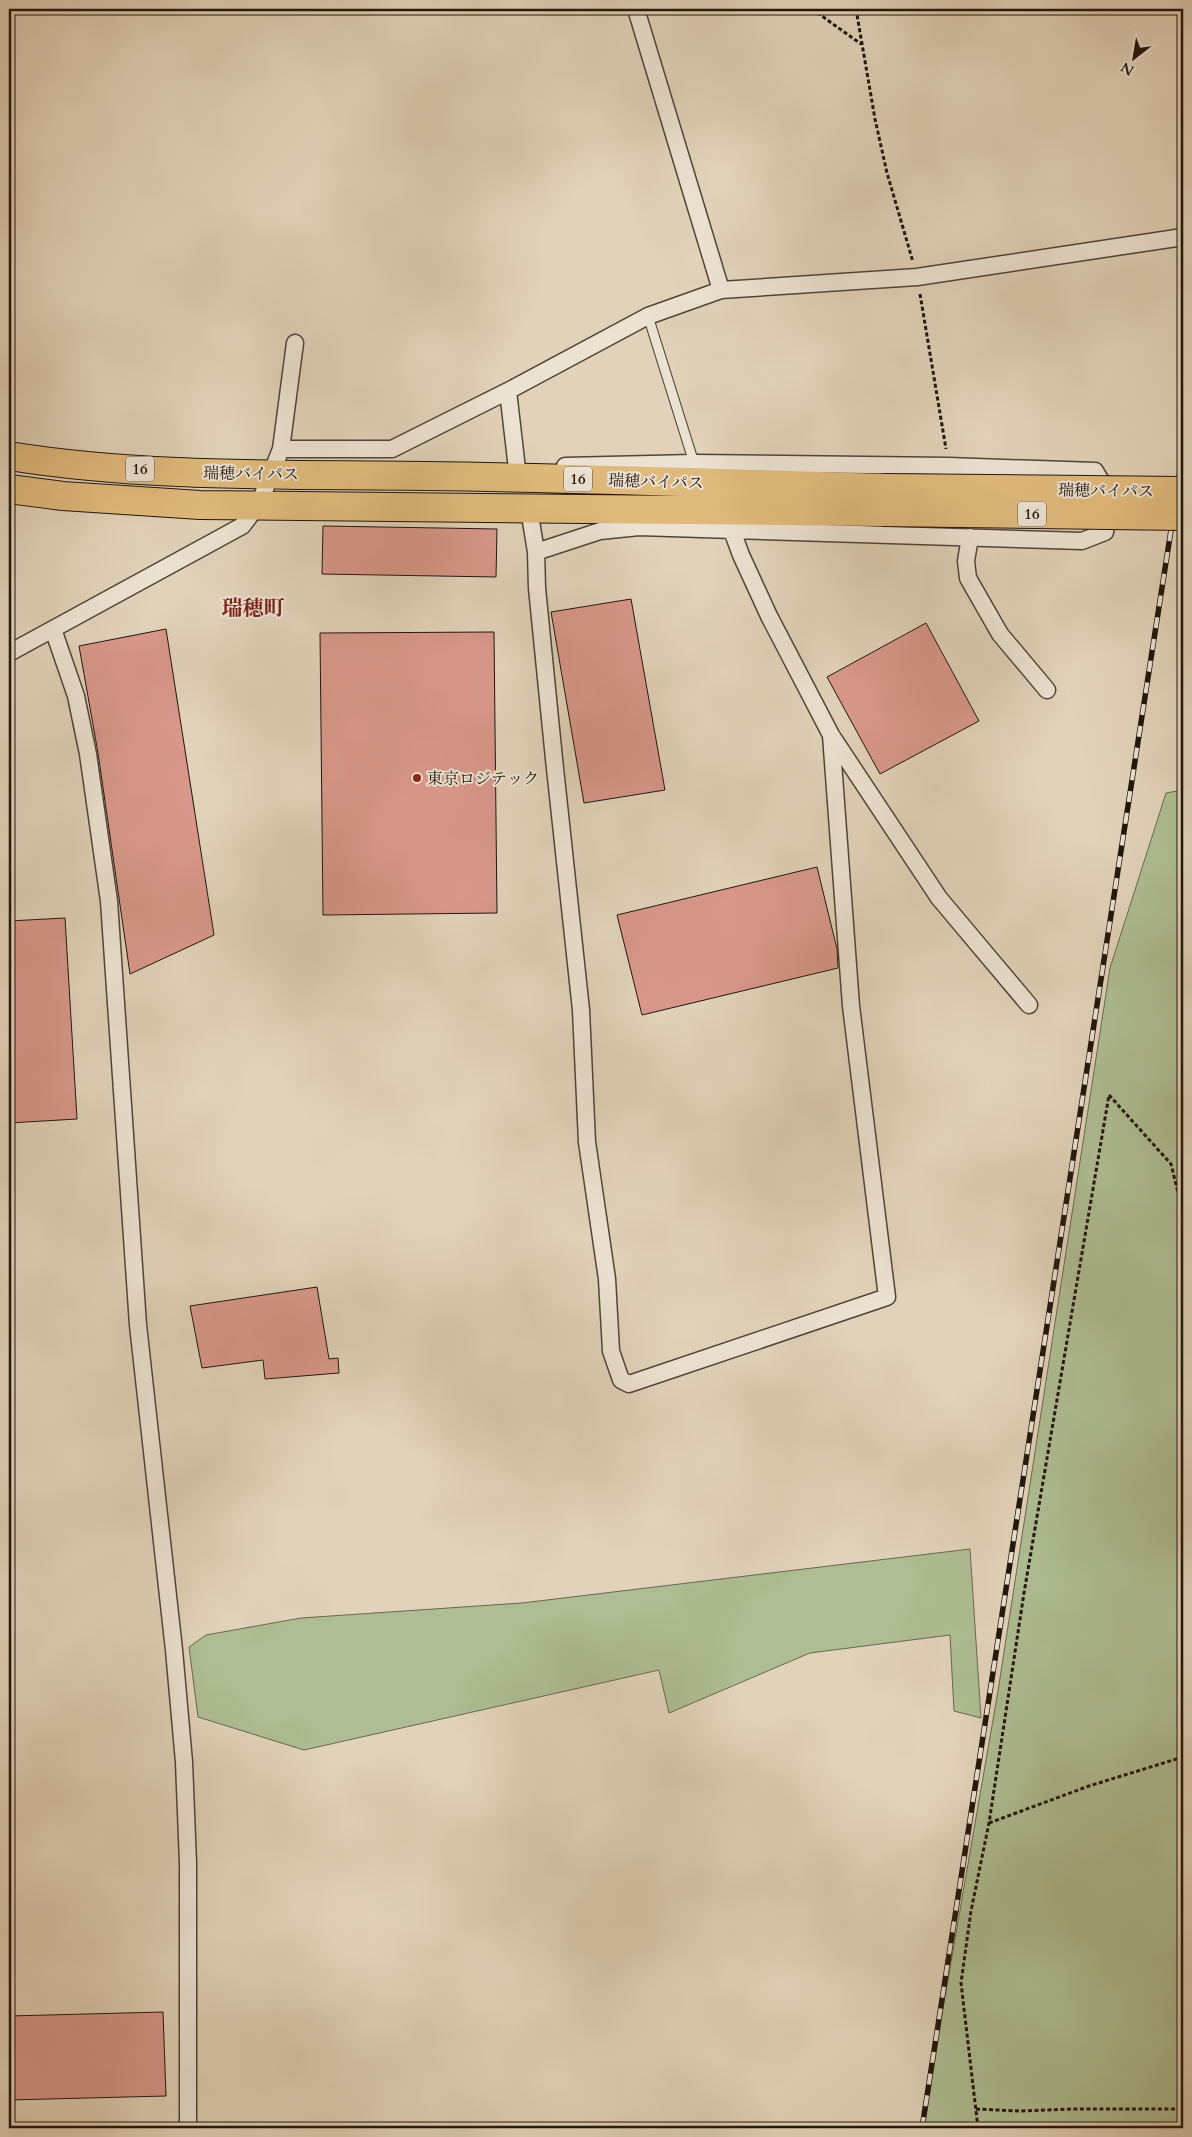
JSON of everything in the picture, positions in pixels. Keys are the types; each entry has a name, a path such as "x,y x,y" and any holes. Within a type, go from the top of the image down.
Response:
{"highway":[{"name":"瑞穂バイパス","path":"9,456 105,466 222,474 506,473 883,500 1183,516"},
{"name":"瑞穂バイパス","path":"9,489 62,496 200,504 529,509 1183,491"}],"street":[{"path":"636,9 720,290"},
{"path":"281,449 392,449 508,391 648,316 720,290 917,277 1183,237"},
{"path":"9,653 242,526 259,504 281,449 295,343"},
{"path":"508,391 506,473 621,464 694,463 948,466 1096,471 1110,496 1105,532 1082,541 731,528 640,527 600,531 536,552"},
{"path":"529,509 536,552 537,588 581,1010 587,1142 607,1279 611,1351 621,1380 630,1384 887,1297 851,1006 831,735"},
{"path":"731,528 741,555 769,616 831,735 939,898 1029,1006"},
{"path":"970,537 966,561 968,578 1000,634 1047,690"},
{"path":"53,629 76,696 88,754 109,901 138,1324 174,1650 184,1762 188,1863 188,2128"}],"lane":[{"path":"648,316 694,463"}],"path":[{"path":"812,9 862,45"},
{"path":"856,9 887,173 917,277 948,466"},
{"path":"978,2128 961,1982 989,1823 1024,1593 1109,1094 1171,1164 1183,1212"},
{"path":"989,1823 1089,1786 1183,1756"},
{"path":"976,2109 1019,2111 1183,2109"}],"green space":[{"path":"1183,790 1183,2128 924,2128 928,2095 998,1691 1110,968 1166,793"},
{"path":"970,1549 981,1718 954,1711 950,1635 810,1653 669,1713 659,1670 304,1750 198,1717 189,1647 206,1635 301,1618 522,1603"}],"building":[{"path":"323,526 497,529 496,577 322,574"},
{"path":"631,599 665,790 584,803 551,612"},
{"path":"926,623 979,721 880,774 827,677"},
{"path":"166,629 214,935 130,974 98,753 79,646"},
{"path":"494,632 497,913 323,915 320,633"},
{"path":"817,867 837,949 838,968 642,1015 617,915"},
{"path":"65,918 77,1119 9,1123 9,921"},
{"path":"317,1287 329,1359 338,1358 339,1373 265,1379 263,1360 202,1368 190,1306"},
{"path":"163,2012 166,2096 9,2100 9,2016"}],"railway":[{"path":"922,2128 1183,453"}],"place":[{"name":"東京ロジテック","path":"417,778"}],"district":[{"name":"瑞穂町","path":"253,608"}]}
